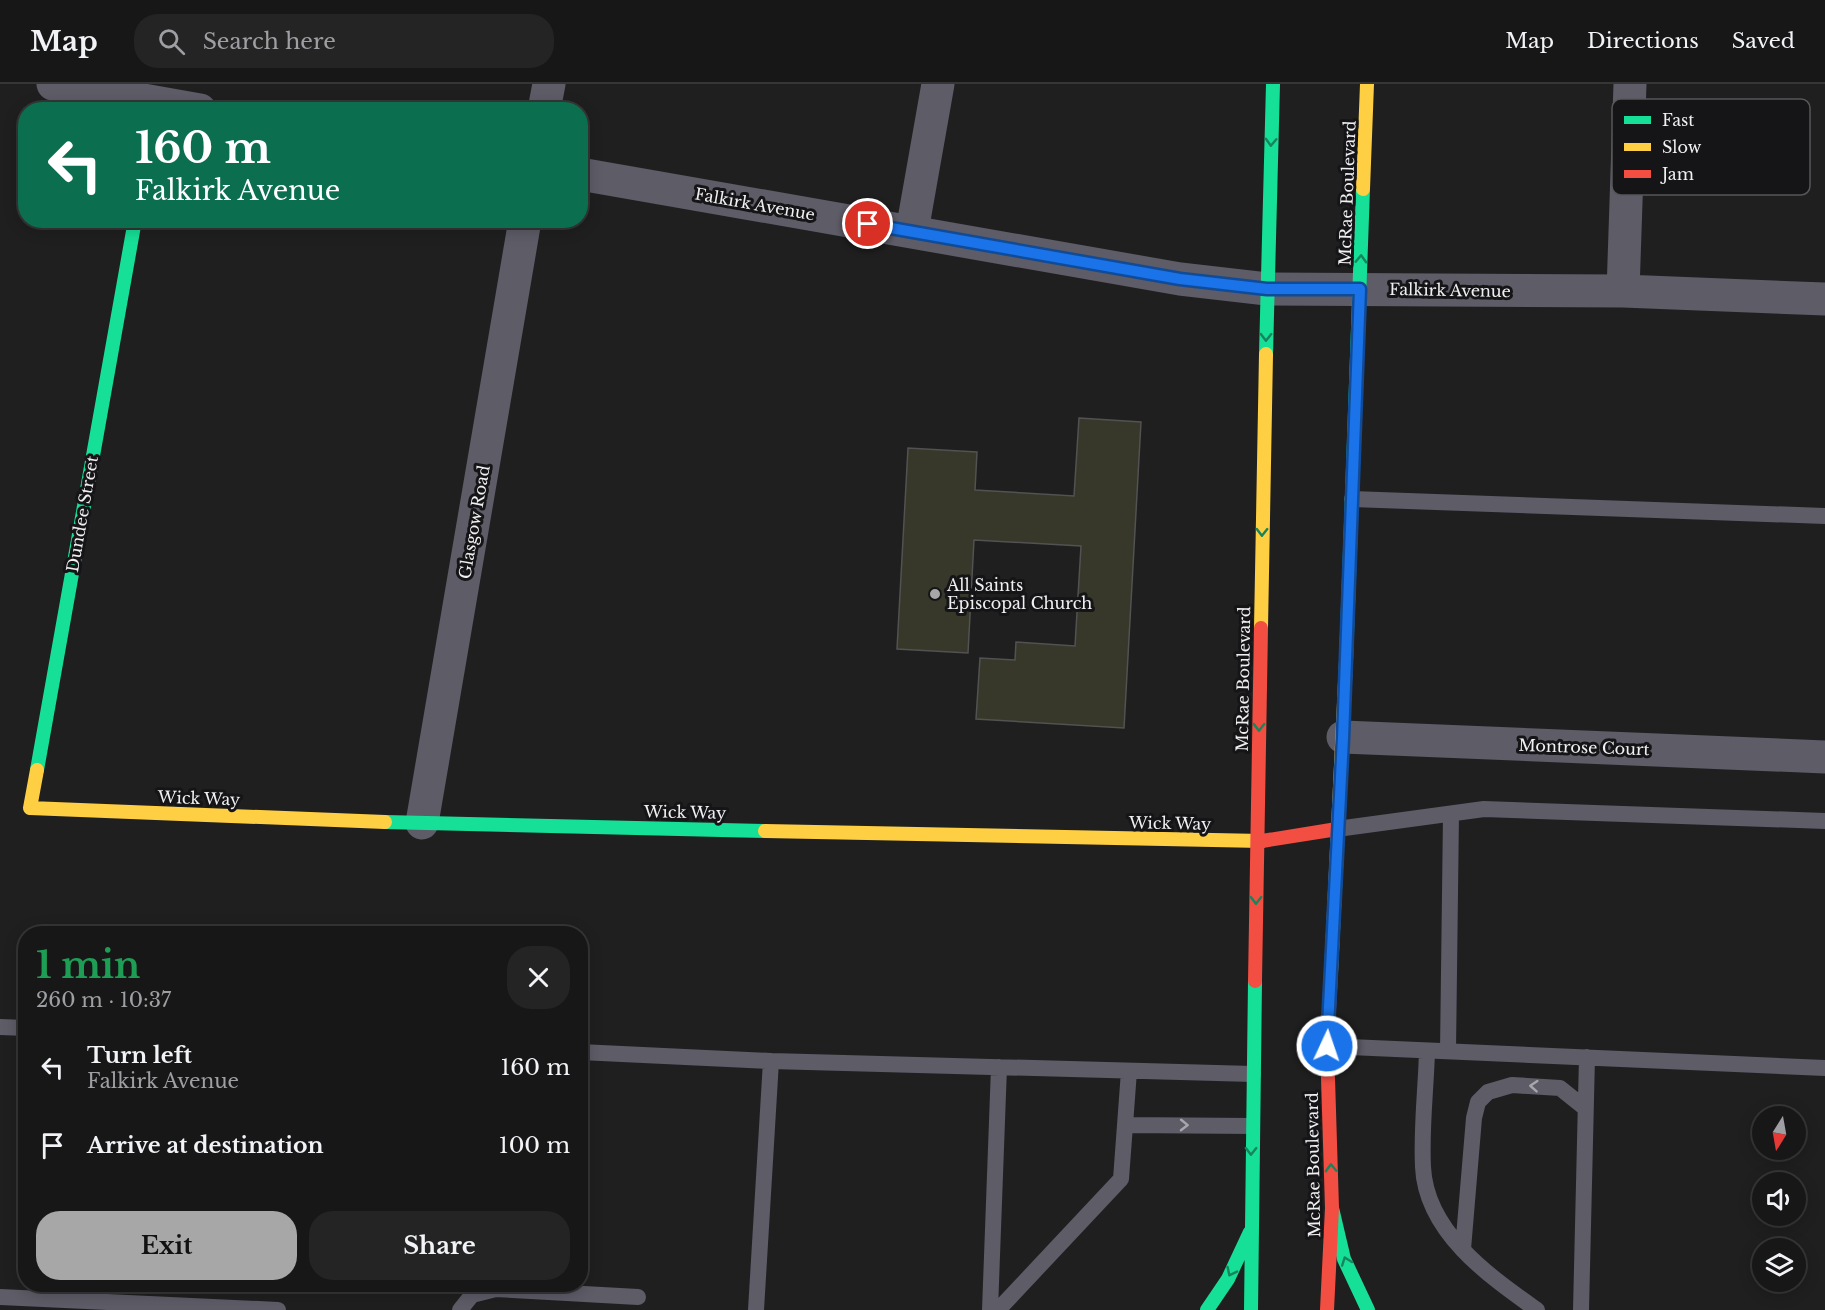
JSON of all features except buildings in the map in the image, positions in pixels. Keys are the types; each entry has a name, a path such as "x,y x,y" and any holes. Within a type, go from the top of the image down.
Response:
{"main road":[{"name":"McRae Boulevard","path":"1251,1310 1250,1232 1267,289 1273,84"},
{"name":"McRae Boulevard","path":"1327,1310 1332,1208 1327,1046 1343,738 1367,84"},
{"name":"Dundee Street","path":"30,808 134,228"},
{"name":"Wick Way","path":"30,808 422,823 1257,842 1337,830"},
{"path":"1332,1208 1344,1259 1368,1310"},
{"path":"1207,1310 1228,1279 1250,1232"}],"street":[{"path":"53,84 171,102"},
{"path":"546,102 549,84"},
{"path":"912,231 938,84"},
{"path":"1629,99 1630,84"},
{"name":"Falkirk Avenue","path":"588,175 1180,279 1267,289 1623,291 1825,299"},
{"path":"1623,291 1626,195"},
{"name":"Glasgow Road","path":"422,823 524,228"},
{"name":"Montrose Court","path":"1343,738 1825,757"}],"lane":[{"path":"1352,499 1825,516"},
{"path":"1337,830 1484,809 1825,821"},
{"path":"1448,1051 1451,814"},
{"path":"0,1027 18,1028"},
{"path":"1327,1046 1825,1068"},
{"path":"1427,1051 1423,1168 1430,1200 1448,1232 1487,1275 1537,1310"},
{"path":"588,1052 771,1061 1253,1074"},
{"path":"1581,1310 1587,1057"},
{"path":"756,1310 771,1061"},
{"path":"990,1310 999,1067"},
{"path":"998,1310 1121,1179 1129,1071"},
{"path":"1463,1249 1474,1118 1478,1102 1488,1092 1512,1085 1560,1088 1585,1108"},
{"path":"1125,1125 1252,1126"},
{"path":"460,1310 472,1295 484,1292"},
{"path":"549,1292 638,1297"},
{"path":"0,1297 28,1304 278,1310"}],"traffic: fast":[{"path":"1266,354 1273,84"},
{"path":"1346,661 1363,189"},
{"path":"37,770 134,228"},
{"path":"385,822 765,831"},
{"path":"1251,1310 1255,981"},
{"path":"1332,1208 1344,1259 1368,1310"},
{"path":"1207,1310 1228,1279 1250,1232"}],"traffic: slow":[{"path":"1363,189 1367,84"},
{"path":"1261,628 1266,354"},
{"path":"1331,973 1346,661"},
{"path":"37,770 30,808 385,822"},
{"path":"765,831 1262,841"}],"traffic: jam":[{"path":"1255,981 1261,628"},
{"path":"1262,841 1337,829"},
{"path":"1327,1310 1332,1208 1327,1046 1331,973"}],"place":[{"name":"All Saints Episcopal Church","path":"935,594"}],"route":[{"path":"868,224 1180,279 1267,289 1360,289 1343,738 1327,1046"}]}
